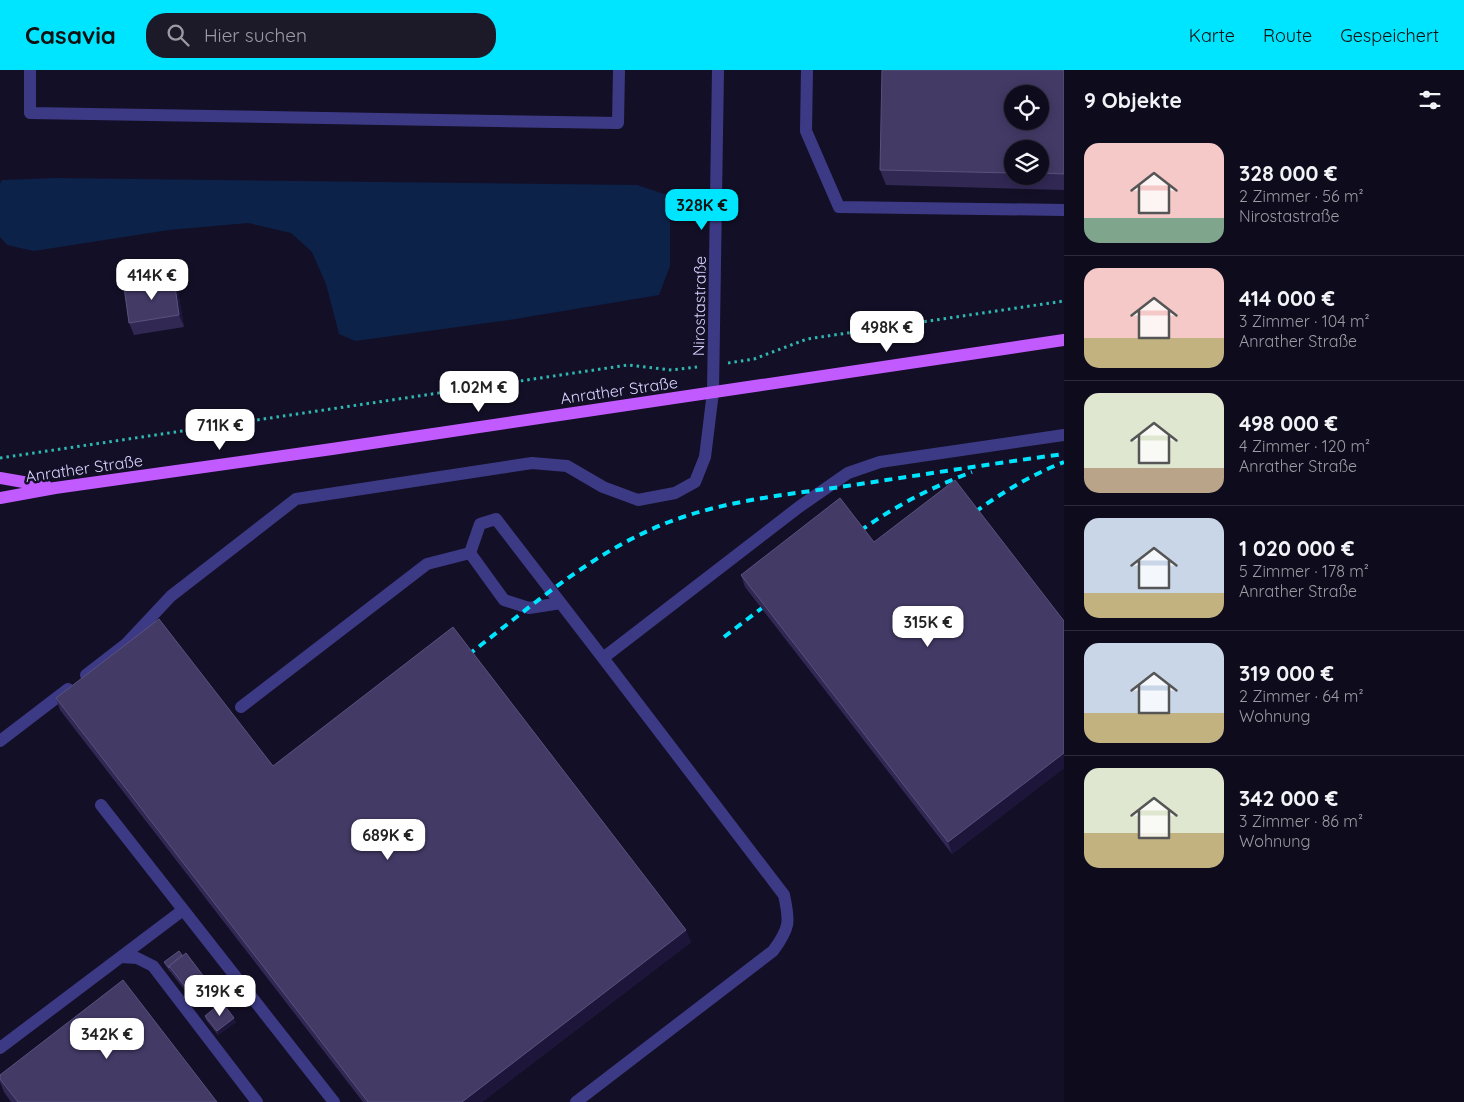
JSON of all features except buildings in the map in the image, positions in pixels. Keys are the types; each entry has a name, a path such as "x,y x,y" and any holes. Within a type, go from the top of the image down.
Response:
{"main road":[{"name":"Anrather Straße","path":"0,498 56,488 332,449 1064,340"},
{"path":"0,478 56,488"}],"street":[{"path":"30,70 30,113 618,123 619,70"},
{"name":"Nirostastraße","path":"0,741 126,644 171,596 296,499 532,463 567,466 603,487 638,500 675,493 695,482 705,457 713,392 718,70"},
{"path":"807,70 806,131 839,207 1064,210"},
{"path":"603,658 799,508 848,473 880,462 1064,435"},
{"path":"470,553 480,524 496,518 784,895 789,917 784,936 773,951 576,1102"},
{"path":"470,553 504,600 529,608 561,603"},
{"path":"241,707 427,564 470,553"},
{"path":"102,806 334,1102"},
{"path":"0,1048 183,910"},
{"path":"121,957 137,958 153,966 257,1102"}],"path":[{"path":"0,458 628,365 672,370 714,365 754,359 807,338 1064,301"}],"water":[{"path":"56,178 637,185 667,195 670,222 670,266 659,295 509,320 355,341 339,334 326,284 312,252 291,233 248,223 169,230 34,251 7,245 0,237 0,184 2,180"}],"railway":[{"path":"468,655 589,564 641,534 669,522 711,509 775,496 1064,454"},
{"path":"975,512 1018,484 1064,462"},
{"path":"860,531 914,498 972,472"},
{"path":"724,637 762,608"}]}
